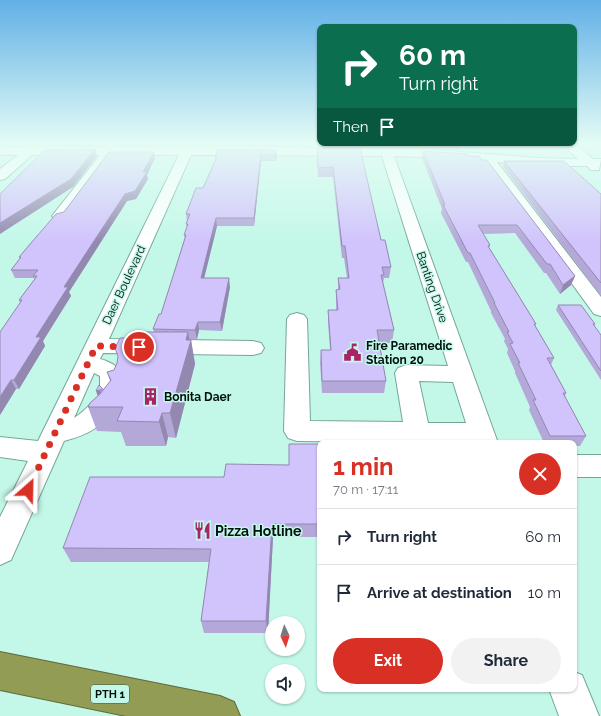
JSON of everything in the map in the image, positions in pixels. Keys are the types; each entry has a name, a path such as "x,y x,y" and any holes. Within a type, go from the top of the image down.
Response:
{"highway":[{"name":"PTH 1","path":"0,671 220,716"}],"street":[{"path":"60,216 90,176"},
{"name":"Daer Boulevard","path":"0,550 175,176"},
{"name":"Banting Drive","path":"395,176 483,438"},
{"path":"501,176 601,310"},
{"path":"297,319 298,430 418,432 483,438"},
{"path":"91,356 253,348"},
{"path":"0,446 51,442 67,431 77,428 92,419 109,395 112,376 108,370 91,356"},
{"path":"418,432 406,373 461,374"},
{"path":"577,466 601,466"}],"building":[{"path":"18,176 73,176 0,223 0,194"},
{"path":"91,176 144,176 135,191 125,194 92,244 64,287 68,287 36,337 41,337 14,380 11,380 0,397 0,332 22,300 19,300 37,276 33,276 38,270 11,270 21,257 19,257 56,214 64,212"},
{"path":"208,176 259,176 254,218 216,218 201,278 229,278 220,322 198,322 195,330 153,329 159,314 161,314 186,235 184,235 188,224 186,224 190,214 186,214 196,188 203,188"},
{"path":"334,176 366,176 381,240 385,240 391,267 382,267 384,275 381,275 394,330 377,330 386,381 322,381 321,350 331,350 328,310 338,310 336,290 340,289 338,278 349,278 345,246 342,246"},
{"path":"433,176 499,176 575,276 563,285 550,264 547,264 517,225 478,225 490,245 488,246 536,324 534,324 554,358 547,358 566,393 563,393 586,436 550,436 533,400 536,400 518,363 520,363 510,344 513,343 507,332 509,332 470,253 468,253 443,205 445,205"},
{"path":"516,176 581,176 601,194 601,283"},
{"path":"558,305 581,305 595,324 593,324 601,335 601,371"},
{"path":"143,332 188,332 186,340 191,340 170,413 162,413 159,422 117,421 123,407 88,407 111,380 107,372 114,370 117,363 118,356 115,348 120,338 140,338"},
{"path":"99,385 103,389 96,391"},
{"path":"289,444 317,444 317,524 272,524 265,621 201,621 211,549 63,548 90,477 224,477 226,464 289,465"}],"place":[{"name":"Fire Paramedic Station 20","path":"353,353"},
{"name":"Bonita Daer","path":"151,397"},
{"name":"Pizza Hotline","path":"202,531"}],"route":[{"path":"28,490 96,346 139,347"}]}
